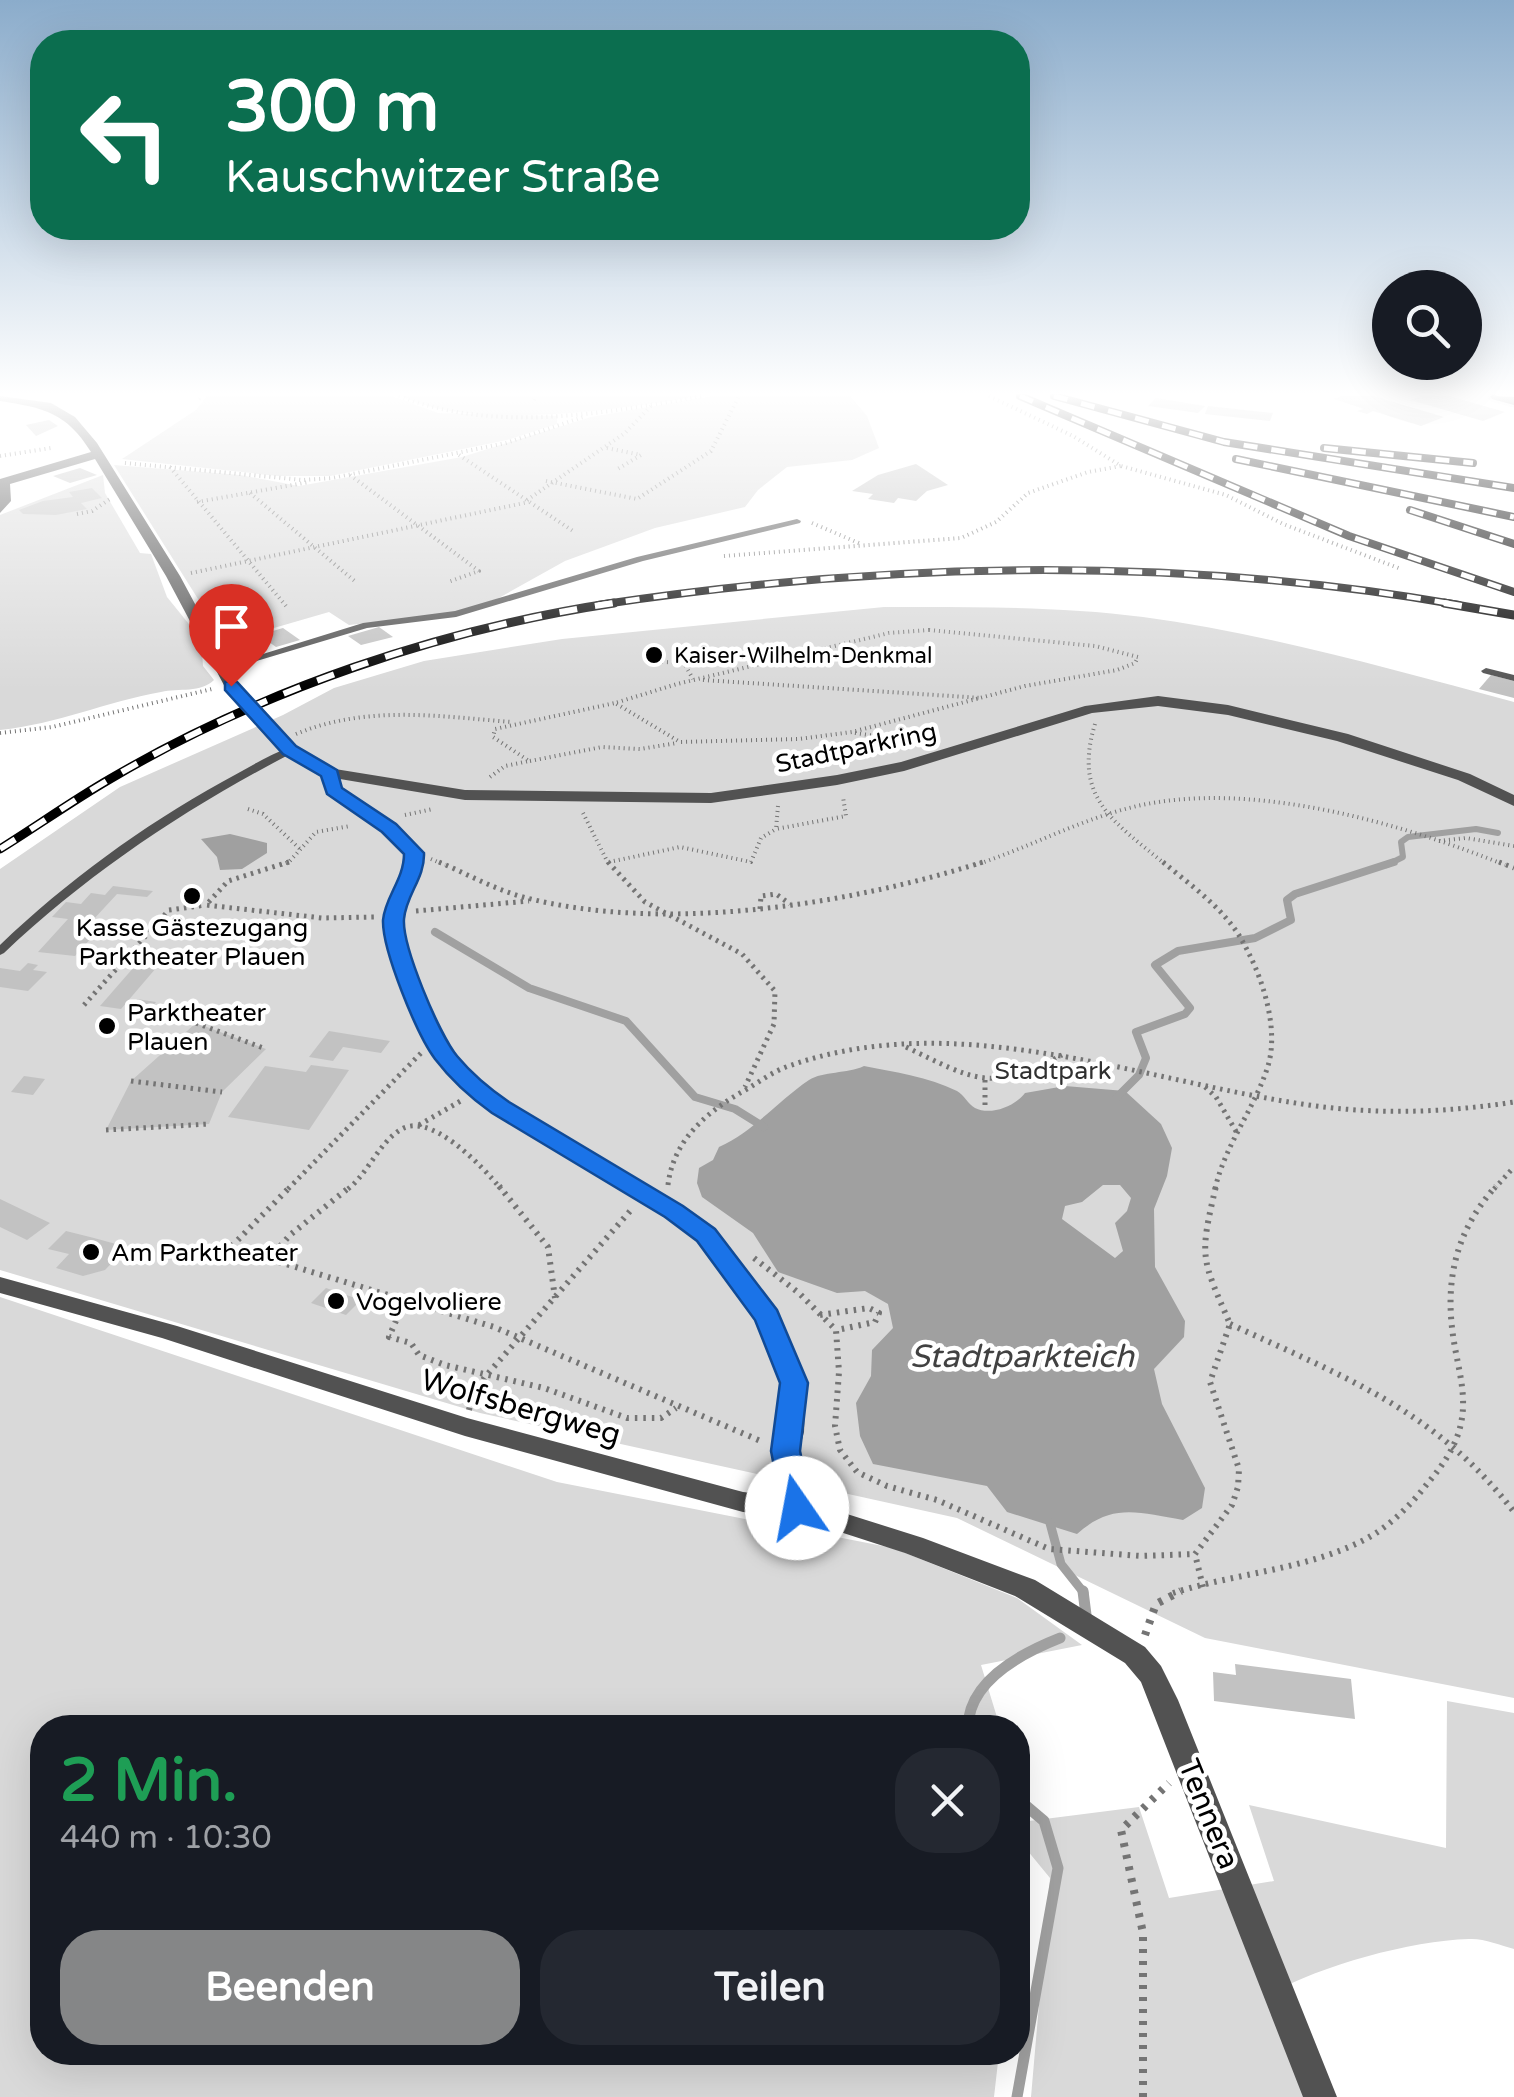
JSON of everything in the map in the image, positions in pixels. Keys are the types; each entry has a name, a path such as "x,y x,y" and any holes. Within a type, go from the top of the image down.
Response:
{"street":[{"name":"Stadtparkring","path":"122,496 173,576 227,677 286,746 330,774 465,794 712,798 837,780 964,749 1090,709 1158,701 1228,710 1400,754 1514,801"},
{"path":"330,774 334,790 414,853 414,869 394,916 400,960 437,1044 478,1091 706,1235 768,1317 794,1383 786,1451 797,1508"},
{"name":"Wolfsbergweg","path":"0,1285 169,1332 465,1427 743,1502 797,1508 914,1545 1025,1588"},
{"name":"Tennera","path":"1025,1588 1135,1655 1158,1687 1320,2097"}],"lane":[{"path":"227,677 366,625 456,614 640,559 797,521"},
{"path":"1486,671 1514,678"},
{"path":"0,951 94,870 286,746"}],"path":[{"path":"190,494 286,606"},
{"path":"196,502 245,494"},
{"path":"251,494 356,584"},
{"path":"376,494 479,570 448,582"},
{"path":"517,494 573,531"},
{"path":"173,576 316,550 528,501 535,494"},
{"path":"609,494 637,499 645,494"},
{"path":"713,556 961,538 996,522 1028,494"},
{"path":"1223,494 1282,524 1402,569"},
{"path":"77,514 122,496"},
{"path":"797,521 824,525 863,546"},
{"path":"206,906 228,882 289,862 316,832 443,806 505,766 602,747 640,749 680,742 852,732 1026,686 1117,670 1135,663 1138,657 1095,646 928,630 889,634 694,680 615,703 494,729 493,737 529,761"},
{"path":"648,661 684,663 694,680"},
{"path":"0,733 54,725 227,677"},
{"path":"694,680 985,698"},
{"path":"615,703 680,742"},
{"path":"1090,709 1096,724 1086,765 1087,781 1107,815 1204,897 1239,935 1259,978 1271,1033 1267,1069 1221,1164 1202,1245 1204,1264 1230,1324 1402,1404 1458,1446 1490,1479 1514,1512"},
{"path":"286,746 316,724 345,716 415,715 514,722"},
{"path":"852,732 964,749"},
{"path":"609,862 662,846 684,845 751,862 761,838 776,829 846,816 837,780"},
{"path":"768,791 778,803 780,818 776,829"},
{"path":"575,797 626,886 657,910 740,950 774,991 774,1024 744,1090"},
{"path":"84,1005 169,910 206,906 322,918 394,916 532,900 657,910 760,909 946,874 1142,805 1259,804 1409,832 1514,868"},
{"path":"248,810 263,814 300,850"},
{"path":"1439,841 1466,838 1514,846"},
{"path":"414,853 532,900"},
{"path":"760,909 760,896 776,894 793,905"},
{"path":"196,1023 266,1049"},
{"path":"437,1044 415,1056 220,1258 270,1259 410,1300 520,1338 676,1408 786,1451"},
{"path":"903,1045 975,1080 1018,1076 1063,1054"},
{"path":"674,1212 668,1192 672,1158 688,1134 726,1100 789,1067 818,1058 903,1045 968,1045 1063,1054 1256,1096 1337,1108 1396,1112 1472,1109 1514,1102"},
{"path":"985,1080 985,1106"},
{"path":"131,1081 222,1092"},
{"path":"1201,1084 1216,1097 1237,1133"},
{"path":"270,1259 290,1234 362,1176 400,1129 419,1124 478,1091"},
{"path":"106,1130 208,1124"},
{"path":"419,1124 446,1136 494,1179 540,1234 548,1248 555,1298"},
{"path":"1135,1655 1156,1604 1178,1591 1324,1557 1365,1540 1411,1503 1458,1446 1464,1407 1450,1284 1464,1229 1477,1206 1514,1167"},
{"path":"465,1427 472,1396 485,1377 646,1196"},
{"path":"706,1235 754,1258 800,1294 836,1330 840,1372 835,1426 840,1450 856,1472 887,1486 937,1500 1049,1549 1194,1554"},
{"path":"410,1300 401,1309 389,1337 411,1344 419,1354 485,1377 544,1388 626,1418 661,1418 676,1408"},
{"path":"820,1315 869,1308 880,1313 875,1322 836,1330"},
{"path":"1194,1554 1232,1505 1238,1488 1239,1469 1210,1382 1230,1324"},
{"path":"1194,1554 1203,1587"},
{"path":"1143,2097 1143,1933 1121,1830 1189,1764"}],"green space":[{"path":"54,494 106,494 140,553 151,554 167,597 201,639 203,666 214,680 196,688 140,696 42,723 0,730 0,515"},
{"path":"132,494 755,494 745,507 655,528 565,561 497,599 450,614 349,625 329,612 225,642"},
{"name":"Stadtpark","path":"884,607 1046,609 1190,624 1376,665 1514,702 1514,1698 1205,1638 957,1518 480,1413 0,1270 0,869 120,787 283,715 334,688 424,661 562,639"},
{"path":"0,1297 557,1482 893,1548 1017,1598 1082,1645 981,1665 996,1715 30,1715 30,2065 998,2065 994,2097 0,2097"},
{"path":"1447,1701 1514,1713 1514,1949 1474,1939 1419,1945 1338,1965 1267,1996 1310,2097 1031,2097 1050,1878 1030,1854 1030,1821 1139,1807 1169,1898 1274,1881 1249,1805 1446,1848"}],"water":[{"path":"230,834 267,843 267,853 242,869 220,870 217,857 201,839"},
{"name":"Stadtparkteich","path":"864,1066 935,1082 957,1091 975,1108 988,1111 1009,1106 1025,1093 1065,1086 1125,1091 1161,1124 1172,1148 1167,1176 1154,1209 1155,1267 1185,1321 1184,1337 1154,1369 1162,1404 1205,1488 1202,1508 1183,1520 1140,1513 1115,1514 1077,1534 1007,1512 987,1486 873,1464 860,1436 856,1403 871,1376 872,1350 893,1328 888,1304 865,1291 837,1293 778,1272 753,1233 702,1197 697,1183 699,1168 713,1160 719,1147 743,1133 809,1080","holes":["1103,1185 1120,1185 1131,1198 1127,1211 1115,1223 1123,1251 1115,1258 1062,1219 1065,1206 1082,1202"]}],"building":[{"path":"70,494 98,494 102,498 81,503 87,509 56,515 23,514 19,510 43,501 73,497"},
{"path":"873,494 924,494 916,501 898,498 894,503 868,499"},
{"path":"379,627 393,637 361,645 348,636"},
{"path":"283,628 300,640 276,647 259,635"},
{"path":"1491,675 1514,681 1514,698 1479,689"},
{"path":"113,886 153,891 147,897 117,894 80,934 93,936 75,956 38,952 68,919 52,917 66,902 81,904 91,893 105,895"},
{"path":"148,951 168,954 121,1009 100,1006"},
{"path":"28,963 38,965 33,970 47,972 28,991 0,987 0,968 20,971"},
{"path":"137,999 156,1002 144,1016 125,1013"},
{"path":"196,1023 266,1049 222,1092 209,1124 106,1130 131,1081"},
{"path":"329,1031 390,1041 381,1053 343,1047 333,1061 309,1057"},
{"path":"311,1065 349,1070 309,1130 228,1117 265,1066 306,1072"},
{"path":"24,1076 45,1079 33,1095 11,1092"},
{"path":"0,1199 50,1223 27,1240 0,1227"},
{"name":"Am Parktheater","path":"66,1231 127,1247 105,1270 83,1276 56,1268 69,1254 48,1249"},
{"name":"Vogelvoliere","path":"326,1288 361,1300 346,1315 311,1303"},
{"path":"1235,1664 1351,1679 1355,1719 1214,1701 1213,1672 1236,1675"}],"waterway":[{"path":"1391,863 1403,857 1401,842 1408,837 1476,829 1498,833"},
{"path":"1117,1097 1139,1075 1146,1058 1136,1032 1185,1014 1190,1008 1155,965 1178,951 1255,938 1291,920 1287,900 1295,894 1391,863"},
{"path":"1387,865 1391,863"},
{"path":"435,932 529,988 626,1021 695,1097 735,1109 764,1127"},
{"path":"1050,1523 1061,1564 1083,1592"},
{"path":"1083,1592 1086,1615"},
{"path":"970,1715 977,1696 1000,1671 1060,1638"},
{"path":"1030,1809 1044,1821 1058,1868 1030,2024"},
{"path":"1017,2097 1023,2065"}],"railway":[{"path":"1250,494 1349,536 1514,592"},
{"path":"1403,494 1514,517"},
{"path":"1410,510 1514,544"},
{"path":"598,605 813,580 1028,570 1244,578 1459,605"},
{"path":"0,849 96,787 168,747 290,691 354,667 484,629 614,603"},
{"path":"1444,603 1514,615"}],"place":[{"name":"Kaiser-Wilhelm-Denkmal","path":"654,655"},
{"name":"Kasse Gästezugang Parktheater Plauen","path":"192,896"},
{"name":"Parktheater Plauen","path":"107,1026"},
{"name":"Am Parktheater","path":"91,1252"},
{"name":"Vogelvoliere","path":"336,1301"}],"route":[{"path":"231,686 290,750 330,774 334,790 389,828 414,853 414,869 394,916 394,930 414,996 444,1055 478,1091 501,1108 706,1235 768,1317 794,1383 786,1451 797,1508"}]}
